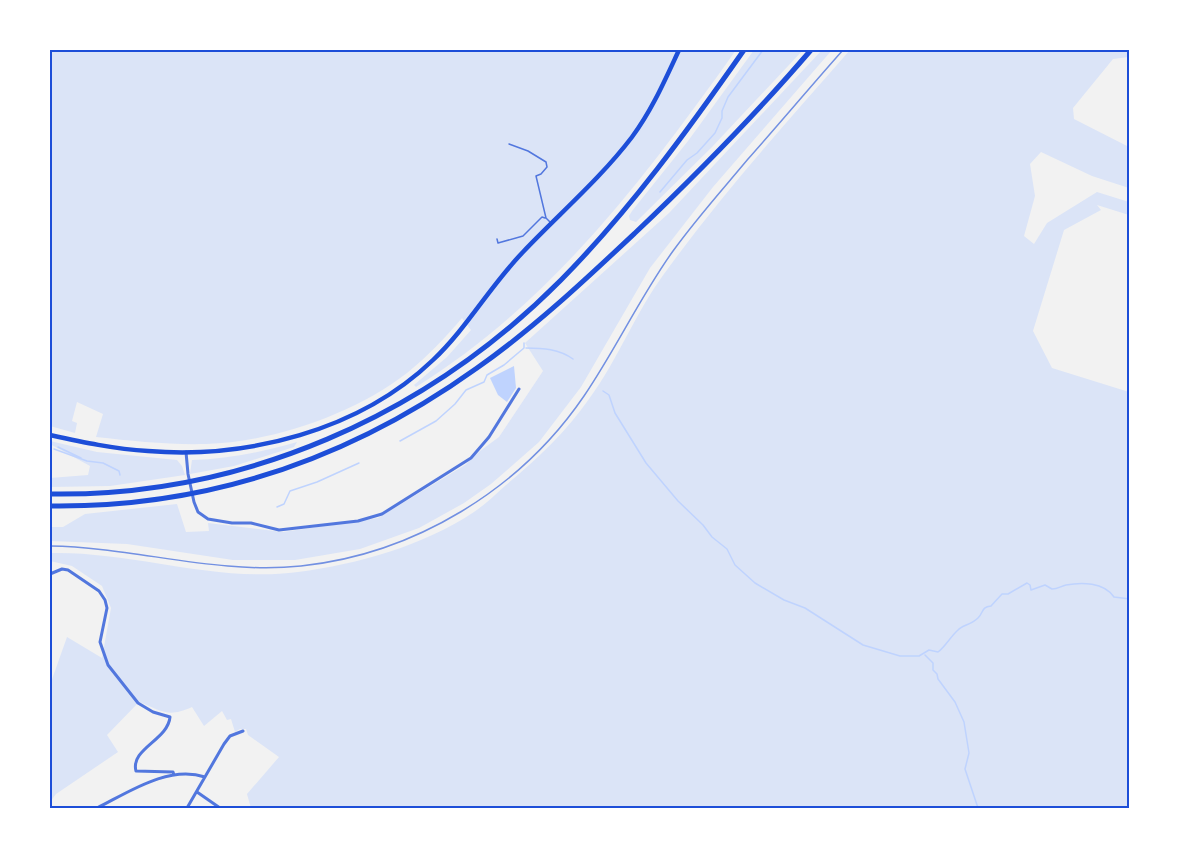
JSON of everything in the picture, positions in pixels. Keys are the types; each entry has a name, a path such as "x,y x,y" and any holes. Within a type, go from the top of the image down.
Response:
{"highway":[{"path":"50,494 106,493 183,483 275,460 348,431 424,390 471,358 529,310 585,255 635,197 744,50"},
{"path":"50,506 108,505 187,495 235,485 291,467 354,441 409,412 478,368 520,336 598,268 734,136 811,50"}],"main road":[{"path":"50,435 121,448 186,452 246,447 290,437 331,423 367,407 405,384 442,351 468,322 507,269 631,138 653,105 679,50"}],"street":[{"path":"186,452 194,502 198,512 208,519 251,523 279,530 358,520 381,514 471,458 489,437 519,389"},
{"path":"50,574 62,569 68,570 95,588 105,600 106,618 100,642 108,665 138,703 153,712 170,717 169,725 162,736 141,754 136,762 136,771 173,772 174,776"},
{"path":"187,808 230,736 243,731"},
{"path":"97,808 154,780 193,773 205,777"},
{"path":"197,792 220,808"}],"lane":[{"path":"509,144 528,151 546,162 541,174 536,176 546,218 551,223"},
{"path":"497,239 498,243 523,236 542,217 546,218"}],"shaded area":[{"path":"50,50 736,50 667,145 593,235 510,317 465,354 416,387 414,385 447,357 471,330 462,318 436,347 407,373 386,388 338,413 258,438 192,444 96,437 103,414 77,402 72,421 77,423 75,433 50,426"},
{"path":"754,50 803,50 712,147 636,222 630,220 629,216 632,211 688,141"},
{"path":"822,50 832,50 713,187 650,268 581,387 539,442 491,484 464,503 419,528 360,549 295,560 233,560 127,544 50,541 50,527 63,527 85,514 177,504 186,532 209,531 208,523 283,532 378,518 465,465 499,437 543,371 525,343 669,213"},
{"path":"850,50 1129,50 1129,57 1113,59 1073,108 1074,119 1129,147 1129,188 1092,176 1041,152 1030,164 1035,196 1024,236 1034,244 1047,223 1097,192 1129,202 1129,215 1097,205 1101,210 1064,230 1033,331 1052,368 1129,392 1129,808 251,808 247,794 279,757 248,735 246,729 235,732 231,719 227,720 222,711 204,726 192,707 171,713 139,702 107,735 118,752 56,794 50,802 50,685 67,637 102,658 111,608 102,586 72,566 50,561 50,553 112,557 236,573 298,572 344,564 389,552 433,535 474,512 529,465 571,423 599,384 644,304 686,245 754,160"},
{"path":"50,441 97,452 177,460 185,475 110,486 50,487 50,478 88,475 90,466 50,444"},
{"path":"297,442 294,447 234,466 190,474 192,460 245,454"}],"water":[{"path":"514,366 516,388 507,402 498,395 490,378"}],"waterway":[{"path":"660,192 687,160 697,153 715,133 728,97 763,50"},
{"path":"400,441 436,421 455,404 466,390 484,382 487,375 504,365 524,348 524,343"},
{"path":"526,348 551,350 573,359"},
{"path":"603,391 609,395 615,413 646,463 678,501 712,537 727,549 735,565 755,583 784,600 805,608 863,645 900,656 919,656 929,650 938,652 960,628 980,616 984,609 991,606 1002,594 1008,594 1027,583 1031,590 1045,585 1056,589 1072,584 1092,584 1104,588 1114,597 1130,599"},
{"path":"58,447 81,458"},
{"path":"54,449 87,461 103,463 119,471 120,475"},
{"path":"277,507 284,504 290,491 317,482 359,463"},
{"path":"925,655 933,663 933,670 955,702 964,722 969,753 965,769 978,808"}],"railway":[{"path":"50,546 113,551 238,567 301,566 343,559 384,548 423,532 461,512 529,461 558,430 596,378 650,286 682,239 843,50"}]}
